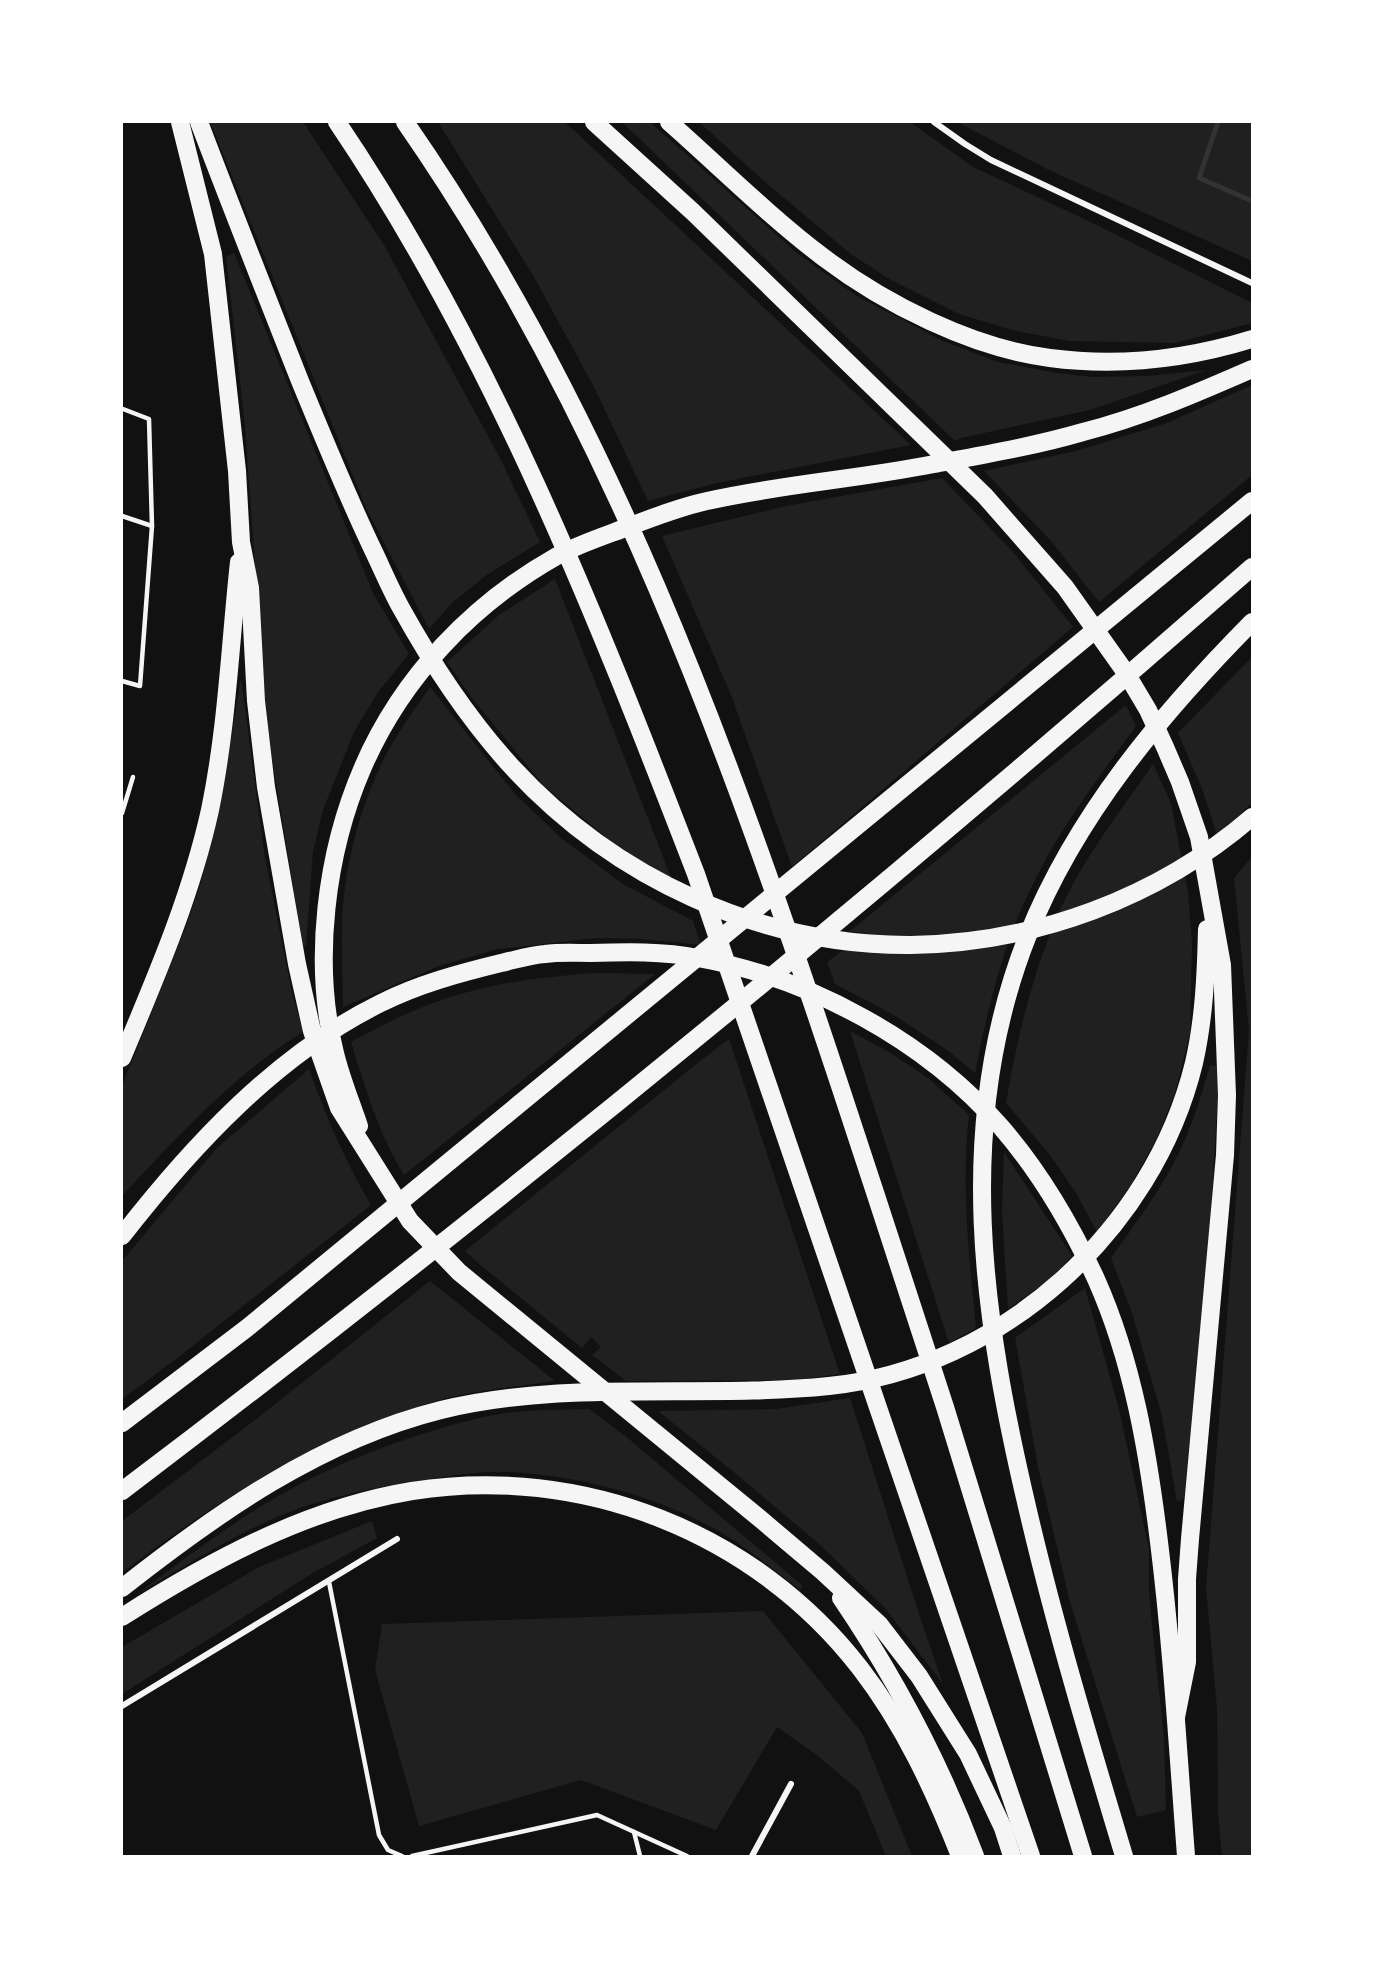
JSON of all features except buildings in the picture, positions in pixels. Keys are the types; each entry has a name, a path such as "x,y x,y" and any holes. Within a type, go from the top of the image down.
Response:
{"highway":[{"path":"180,122 213,254 237,471 241,542 250,588 256,701 266,787 297,964 312,1031 339,1108 410,1221 441,1255 493,1301 823,1572 879,1624 919,1676 968,1754 1003,1828 1012,1857"},
{"path":"199,122 252,264 344,489 400,607 447,682 511,766 551,805 614,854 696,900 735,916 780,929 839,940 891,945 939,944 1004,935 1069,919 1110,905 1144,890 1204,855 1252,817"},
{"path":"337,122 420,255 494,394 587,600 642,734 696,874 1031,1857"},
{"path":"405,122 486,246 541,345 605,471 703,698 752,828 915,1314 1083,1857"},
{"path":"594,122 693,212 899,411 985,496 1043,560 1085,613 1126,673 1142,701 1180,782 1199,837 1222,965 1227,1095 1225,1155 1187,1579 1188,1662 1176,1717"},
{"path":"669,122 761,206 824,258 891,301 951,330 998,346 1048,358 1093,362 1144,361 1184,356 1217,350 1252,339"},
{"path":"366,1150 335,1052 327,1006 324,949 331,873 341,827 354,788 371,749 393,709 416,676 456,631 519,580 559,555 665,513 729,497 808,482 931,465 1084,432 1172,404 1252,369"},
{"path":"122,1423 265,1313 1252,501"},
{"path":"122,1058 167,949 190,884 210,810 231,661 241,542"},
{"path":"122,1491 475,1217 762,983 1063,733 1252,567"},
{"path":"1124,1857 1057,1628 1020,1477 999,1377 987,1288 982,1225 982,1140 988,1086 1013,978 1028,934 1050,887 1090,815 1134,752 1252,622"},
{"path":"122,1588 196,1530 309,1461 381,1429 440,1411 497,1399 550,1394 636,1390 776,1390 833,1385 876,1379 911,1370 978,1340 1050,1291 1075,1269 1105,1237 1152,1167 1178,1112 1193,1067 1202,1024 1206,976 1207,891"},
{"path":"122,1236 202,1141 281,1068 323,1038 380,1003 431,982 542,954 639,952 697,958 748,971 784,982 858,1016 900,1041 952,1079 999,1125 1036,1171 1070,1227 1107,1308 1139,1412 1152,1483 1166,1600 1186,1857"},
{"path":"122,1617 252,1543 322,1515 367,1501 412,1491 466,1486 530,1487 597,1497 649,1514 706,1539 750,1564 789,1594 824,1627 860,1668 904,1733 944,1815 960,1857"},
{"path":"823,1572 872,1643 935,1758 975,1857"}],"street":[{"path":"934,122 991,160 1251,282"},
{"path":"122,1706 397,1539"},
{"path":"752,1857 791,1784"}],"lane":[{"path":"122,681 140,686 152,526 149,419 123,409"},
{"path":"122,516 152,526"},
{"path":"122,813 133,777"},
{"path":"329,1582 379,1835 387,1850 402,1857"},
{"path":"412,1857 597,1815 687,1857"},
{"path":"634,1832 640,1857"}],"shaded area":[{"path":"210,122 303,122 384,245 501,460 540,542 488,574 452,603 429,629 366,508"},
{"path":"438,122 565,122 911,445 717,483 648,501 595,389 534,277"},
{"path":"622,122 650,122 798,254 857,296 943,341 998,362 1093,377 1148,376 1206,370 1090,410 955,441"},
{"path":"699,122 910,122 973,167 1097,225 1252,303 1252,323 1175,343 1070,341 1016,331 959,314 891,280 852,255 765,182"},
{"path":"957,122 1252,122 1252,261 1049,170"},
{"path":"234,253 374,595 409,654 378,692 354,732 323,810 313,852 306,946 303,946 270,746 245,427 226,257"},
{"path":"1252,385 1252,475 1099,602 1051,541 984,471 1076,451 1167,423"},
{"path":"942,478 1013,552 1073,627 792,867 731,695 662,536 786,506"},
{"path":"555,579 672,880 612,842 544,786 471,697 447,662 499,615"},
{"path":"1252,657 1252,803 1217,835 1203,791 1178,733"},
{"path":"241,678 264,852 292,993 303,1032 278,1048 230,1087 122,1196 122,1086 201,883 221,799"},
{"path":"430,687 515,794 561,838 623,884 693,921 701,945 640,939 596,938 498,949 439,966 343,1007 343,904 349,863 359,822 365,802 386,755"},
{"path":"1126,705 1136,726 1057,840 1014,926 992,999 975,1073 947,1050 894,1015 835,984 827,962 867,933 849,932"},
{"path":"1153,764 1171,803 1188,892 1192,943 1190,1033 1175,1093 1157,1138 1130,1186 1097,1232 1076,1193 1050,1155 1006,1103 1027,1005 1050,933 1069,891 1091,854"},
{"path":"1252,857 1252,1856 1222,1856 1218,1813 1217,1708 1206,1588 1249,1030 1234,878"},
{"path":"594,973 655,974 404,1175 380,1127 351,1042 418,1009 452,996 501,984"},
{"path":"850,1031 889,1052 928,1078 969,1115 966,1195 976,1328 949,1343"},
{"path":"729,1039 840,1374 794,1380 626,1381 592,1355 601,1347 591,1337 582,1348 465,1251"},
{"path":"1210,1065 1218,1066 1218,1094 1209,1247 1184,1498 1177,1502 1162,1416 1132,1313 1111,1258 1172,1167 1188,1132"},
{"path":"309,1069 337,1138 371,1205 122,1399 122,1261 216,1149"},
{"path":"1004,1152 1072,1256 1050,1279 1008,1309 1002,1212"},
{"path":"430,1281 555,1381 463,1394 391,1416 349,1433 309,1452 231,1496 157,1546 122,1573 122,1521 255,1420"},
{"path":"1085,1288 1119,1409 1149,1549 1149,1594 1164,1739 1166,1810 1137,1817 1070,1602 1038,1467 1015,1338"},
{"path":"850,1398 943,1684 884,1607 819,1544 658,1411 776,1409"},
{"path":"589,1409 624,1435 803,1586 800,1590 715,1529 666,1506 587,1482 533,1474 493,1472 454,1475 385,1486 297,1509 232,1539 137,1594 213,1538 260,1507 313,1477 371,1452 430,1431 489,1416 526,1411"},
{"path":"372,1521 377,1538 311,1574 122,1694 122,1647 259,1567"},
{"path":"763,1611 862,1733 912,1856 886,1856 859,1791 818,1756 777,1727 716,1830 581,1780 419,1826 375,1670 382,1624"}],"waterway":[{"path":"1218,122 1199,178 1252,201"}]}
